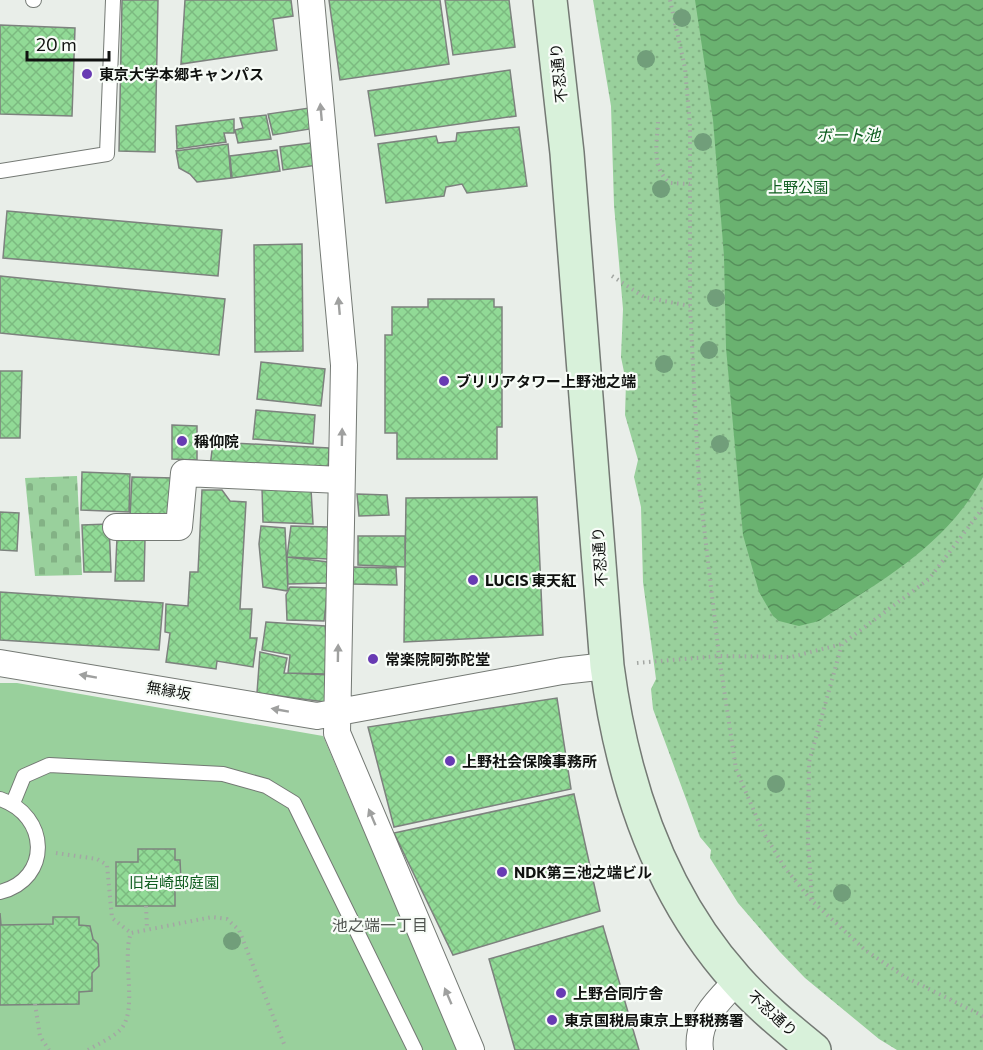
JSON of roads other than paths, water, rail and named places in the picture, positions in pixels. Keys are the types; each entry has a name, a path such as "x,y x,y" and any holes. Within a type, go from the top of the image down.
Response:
{"main road":[{"name":"不忍通り","path":"550,0 567,153 607,666 612,707 626,767 664,874 687,915 737,981 814,1050"}],"street":[{"path":"311,0 344,365 337,733 471,1050"},
{"path":"116,527 180,527 184,473 341,480"},
{"name":"無縁坂","path":"0,663 317,716 562,671 607,666"},
{"path":"700,1050 698,1035 710,1010 737,981"}],"lane":[{"path":"0,171 107,154 113,0"},
{"path":"0,892 22,882 32,870 38,850 34,825 25,813 7,801 24,776 49,765 223,774 266,786 294,803 415,1050"}],"water":[{"name":"ボート池","path":"695,0 983,0 983,477 951,523 911,560 819,621 799,626 779,621 773,616 759,592 743,535 726,348 724,256 713,120"}],"place":[{"name":"東京大学本郷キャンパス","path":"87,74"},
{"name":"ブリリアタワー上野池之端","path":"444,381"},
{"name":"稱仰院","path":"182,441"},
{"name":"LUCIS 東天紅","path":"473,580"},
{"name":"常楽院阿弥陀堂","path":"373,659"},
{"name":"上野社会保険事務所","path":"450,761"},
{"name":"NDK第三池之端ビル","path":"502,872"},
{"name":"上野合同庁舎","path":"561,993"},
{"name":"東京国税局東京上野税務署","path":"552,1020"}],"district":[{"name":"池之端一丁目","path":"380,924"}],"park label":[{"name":"上野公園","path":"798,187"},
{"name":"旧岩崎邸庭園","path":"174,882"}]}
